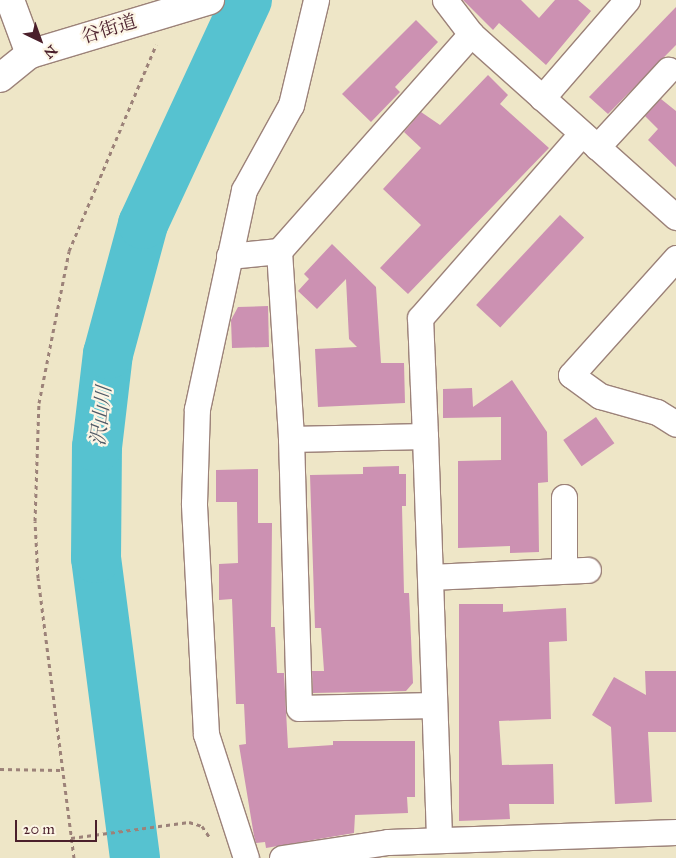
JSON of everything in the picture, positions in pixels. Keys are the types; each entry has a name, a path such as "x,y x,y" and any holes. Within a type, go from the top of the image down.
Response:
{"street":[{"path":"10,0 30,54"},
{"path":"246,858 206,734 194,503 197,410 244,190 291,105 316,0"},
{"path":"445,0 472,34 676,217"},
{"path":"542,98 627,0"},
{"name":"谷街道","path":"0,78 30,54 193,5"},
{"path":"229,256 279,251 472,34"},
{"path":"439,840 433,706 431,578 420,318 589,140 668,70"},
{"path":"279,251 291,439 299,708 433,706"},
{"path":"676,258 571,375 600,396 657,412 676,424"},
{"path":"291,439 425,436"},
{"path":"431,578 576,570 564,497"},
{"path":"282,858 388,842 676,832"}],"path":[{"path":"74,858 60,770 34,521 39,403 69,251 193,5"},
{"path":"0,769 60,770"},
{"path":"71,838 189,822 202,826 212,842"}],"building":[{"path":"463,0 521,0 539,18 555,0 578,0 591,11 546,65 499,23 493,30"},
{"path":"676,7 676,45 608,114 589,97"},
{"path":"416,20 438,42 395,87 400,92 371,122 342,94"},
{"path":"488,75 508,95 500,104 549,148 408,294 380,268 421,225 383,189 421,148 404,132 421,112 440,125"},
{"path":"661,99 676,111 676,167 648,140 658,129 645,116"},
{"path":"560,215 584,238 500,327 476,305"},
{"path":"332,244 376,287 381,363 404,363 405,403 318,407 315,349 357,347 349,339 346,279 317,309 298,291 309,279 304,274"},
{"path":"268,306 269,347 232,348 231,320 238,307"},
{"path":"512,380 547,432 548,482 538,483 539,552 510,553 510,546 458,548 458,461 501,460 501,417 443,418 443,389 472,388 473,407"},
{"path":"596,417 614,443 582,466 563,440"},
{"path":"399,466 399,474 406,474 406,506 402,506 404,593 409,593 413,683 406,691 313,693 312,671 324,671 321,628 315,628 310,475 363,474 363,467"},
{"path":"258,469 258,523 272,523 271,627 275,627 277,673 284,673 288,748 333,745 333,741 415,741 415,797 407,797 408,813 355,815 354,833 266,848 265,842 256,843 254,836 239,745 246,744 244,704 236,704 232,599 219,600 219,564 238,563 237,502 216,502 216,470"},
{"path":"459,604 503,604 503,612 566,608 567,641 549,642 551,719 499,721 502,765 553,764 554,804 509,804 510,819 459,821"},
{"path":"645,671 676,671 676,732 648,732 652,802 615,804 611,727 592,715 614,677 646,695"}],"waterway":[{"name":"沢山川","path":"135,858 96,558 97,447 108,354 143,224 247,0"}]}
